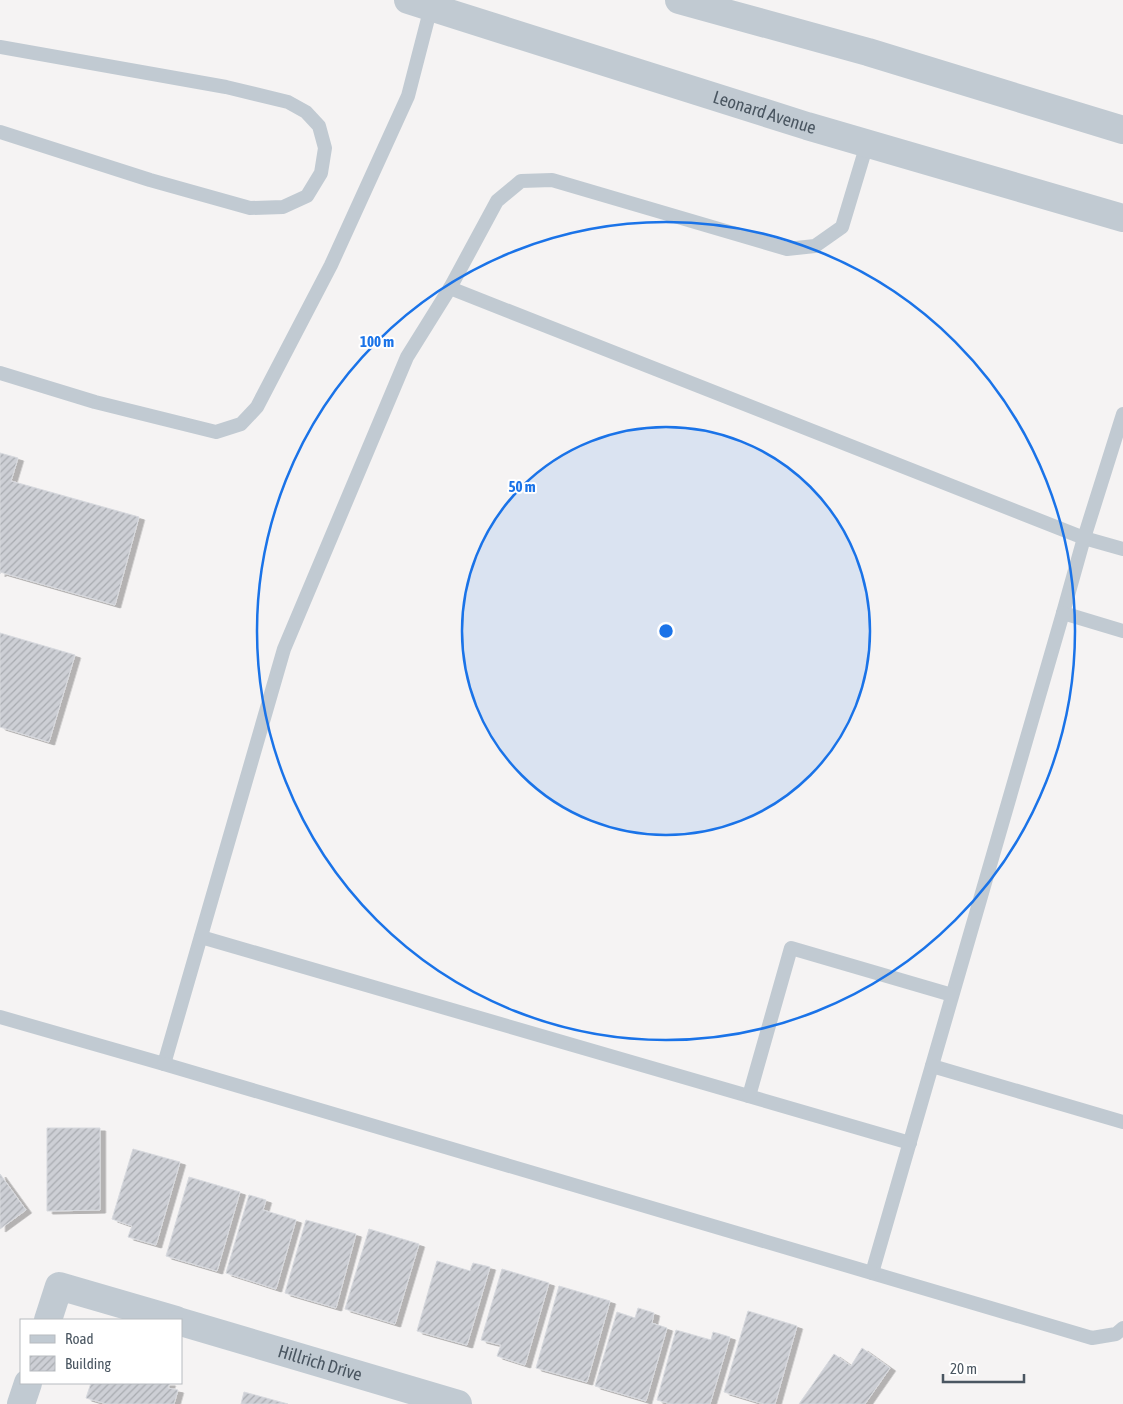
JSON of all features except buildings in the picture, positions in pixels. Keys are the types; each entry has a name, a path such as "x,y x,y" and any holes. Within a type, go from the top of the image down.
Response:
{"street":[{"path":"680,0 868,52 1123,130"},
{"name":"Leonard Avenue","path":"424,2 867,144 1123,218"},
{"path":"48,1319 59,1286 173,1319"},
{"name":"Hillrich Drive","path":"182,1322 407,1396 458,1404"},
{"path":"22,1404 28,1384"}],"lane":[{"path":"0,373 95,402 177,424 216,432 241,424 258,407 335,256 408,96 424,2"},
{"path":"0,46 226,87 288,102 306,112 319,126 324,148 321,173 307,196 283,207 250,208 150,180 0,132"},
{"path":"164,1064 284,650 407,357 450,288 497,201 521,181 552,180 786,249 816,246 842,227 867,144"},
{"path":"450,288 1084,538 1123,549"},
{"path":"872,1273 1084,538 1120,416 1123,414"},
{"path":"1063,613 1123,631"},
{"path":"200,936 910,1143"},
{"path":"749,1096 790,948 952,995"},
{"path":"0,1018 164,1064 1092,1338 1116,1334 1123,1328"},
{"path":"932,1066 1123,1122"}]}
